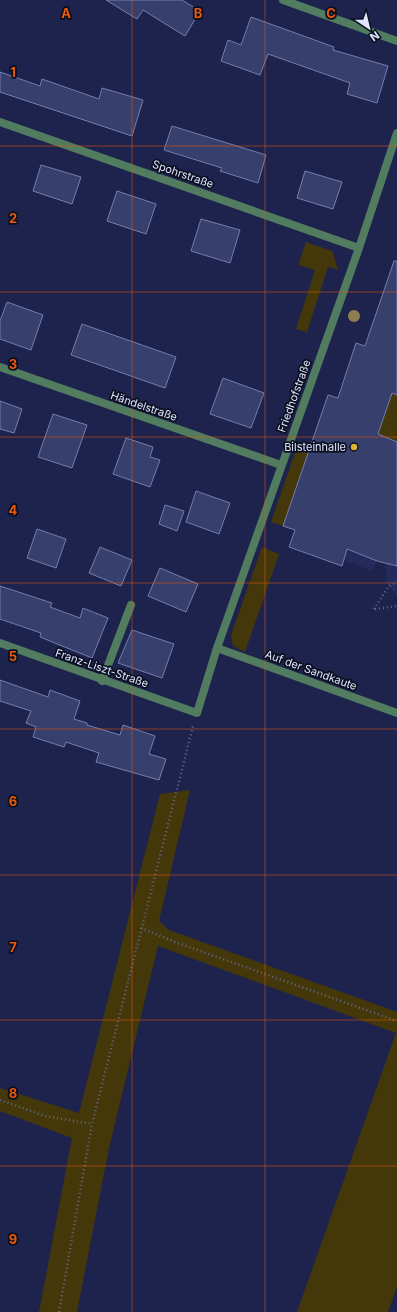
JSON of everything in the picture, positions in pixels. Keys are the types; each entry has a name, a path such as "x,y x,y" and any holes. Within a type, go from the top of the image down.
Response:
{"street":[{"path":"283,0 397,41"},
{"name":"Spohrstraße","path":"0,122 359,248"},
{"name":"Friedhofstraße","path":"197,713 217,648 359,248 397,133"},
{"name":"Händelstraße","path":"0,367 281,465"},
{"path":"102,681 132,605"},
{"name":"Franz-Liszt-Straße","path":"0,643 102,681 197,713"},
{"name":"Auf der Sandkaute","path":"217,648 397,714"}],"path":[{"path":"397,582 389,586 374,609 397,606"},
{"path":"59,1312 92,1124 197,713"},
{"path":"141,928 175,942 397,1022"},
{"path":"0,1100 46,1116 92,1124"}],"shaded area":[{"path":"306,242 332,251 338,270 328,267 307,332 296,329 315,270 298,265"},
{"path":"370,385 397,395 397,442 378,434 385,414 362,406"},
{"path":"297,447 309,451 283,526 271,522"},
{"path":"397,532 397,596 387,583 385,563"},
{"path":"262,547 279,554 245,652 233,646 231,635"},
{"path":"348,550 377,561 372,571 344,560"},
{"path":"190,790 159,921 169,930 397,1012 397,1287 388,1312 297,1312 396,1033 158,946 109,1148 77,1312 39,1312 72,1138 0,1111 0,1088 79,1113 160,794"}],"building":[{"path":"106,0 182,0 200,11 185,36 143,10 137,19"},
{"path":"251,17 334,47 333,50 388,66 377,103 347,94 350,83 268,54 260,75 221,61 228,40 241,45"},
{"path":"0,72 40,86 42,79 99,99 102,88 143,100 132,136 0,92"},
{"path":"172,126 266,155 258,183 220,171 222,168 164,150"},
{"path":"41,165 81,177 72,204 33,191"},
{"path":"305,171 342,182 333,209 297,198"},
{"path":"117,191 156,204 146,234 107,221"},
{"path":"201,219 240,230 230,263 191,251"},
{"name":"Bilsteinhalle","path":"394,261 397,261 397,395 392,393 378,434 397,442 397,566 377,561 347,549 342,566 289,547 295,530 283,526 328,395 338,398 356,343 365,346"},
{"path":"7,302 43,315 31,350 0,339 0,321"},
{"path":"82,324 176,357 165,388 71,355"},
{"path":"223,378 264,393 251,428 210,414"},
{"path":"0,401 22,409 14,433 0,429"},
{"path":"53,414 87,425 72,468 38,457"},
{"path":"126,438 153,447 150,457 160,460 150,487 113,474"},
{"path":"196,491 230,503 219,534 186,522"},
{"path":"165,505 184,511 177,531 159,524"},
{"path":"37,529 66,539 56,568 27,558"},
{"path":"100,547 132,560 121,586 89,573"},
{"path":"160,568 198,584 186,612 148,596"},
{"path":"0,586 52,603 50,607 80,618 83,608 108,618 92,658 40,637 41,633 0,619"},
{"path":"132,630 174,644 162,678 118,663"},
{"path":"0,680 48,697 50,690 80,701 74,719 87,723 87,725 120,735 123,725 155,736 149,754 166,759 159,780 96,762 99,753 66,742 64,747 33,737 36,727 26,723 31,711 0,701"}],"place":[{"name":"Bilsteinhalle","path":"354,447"}]}
